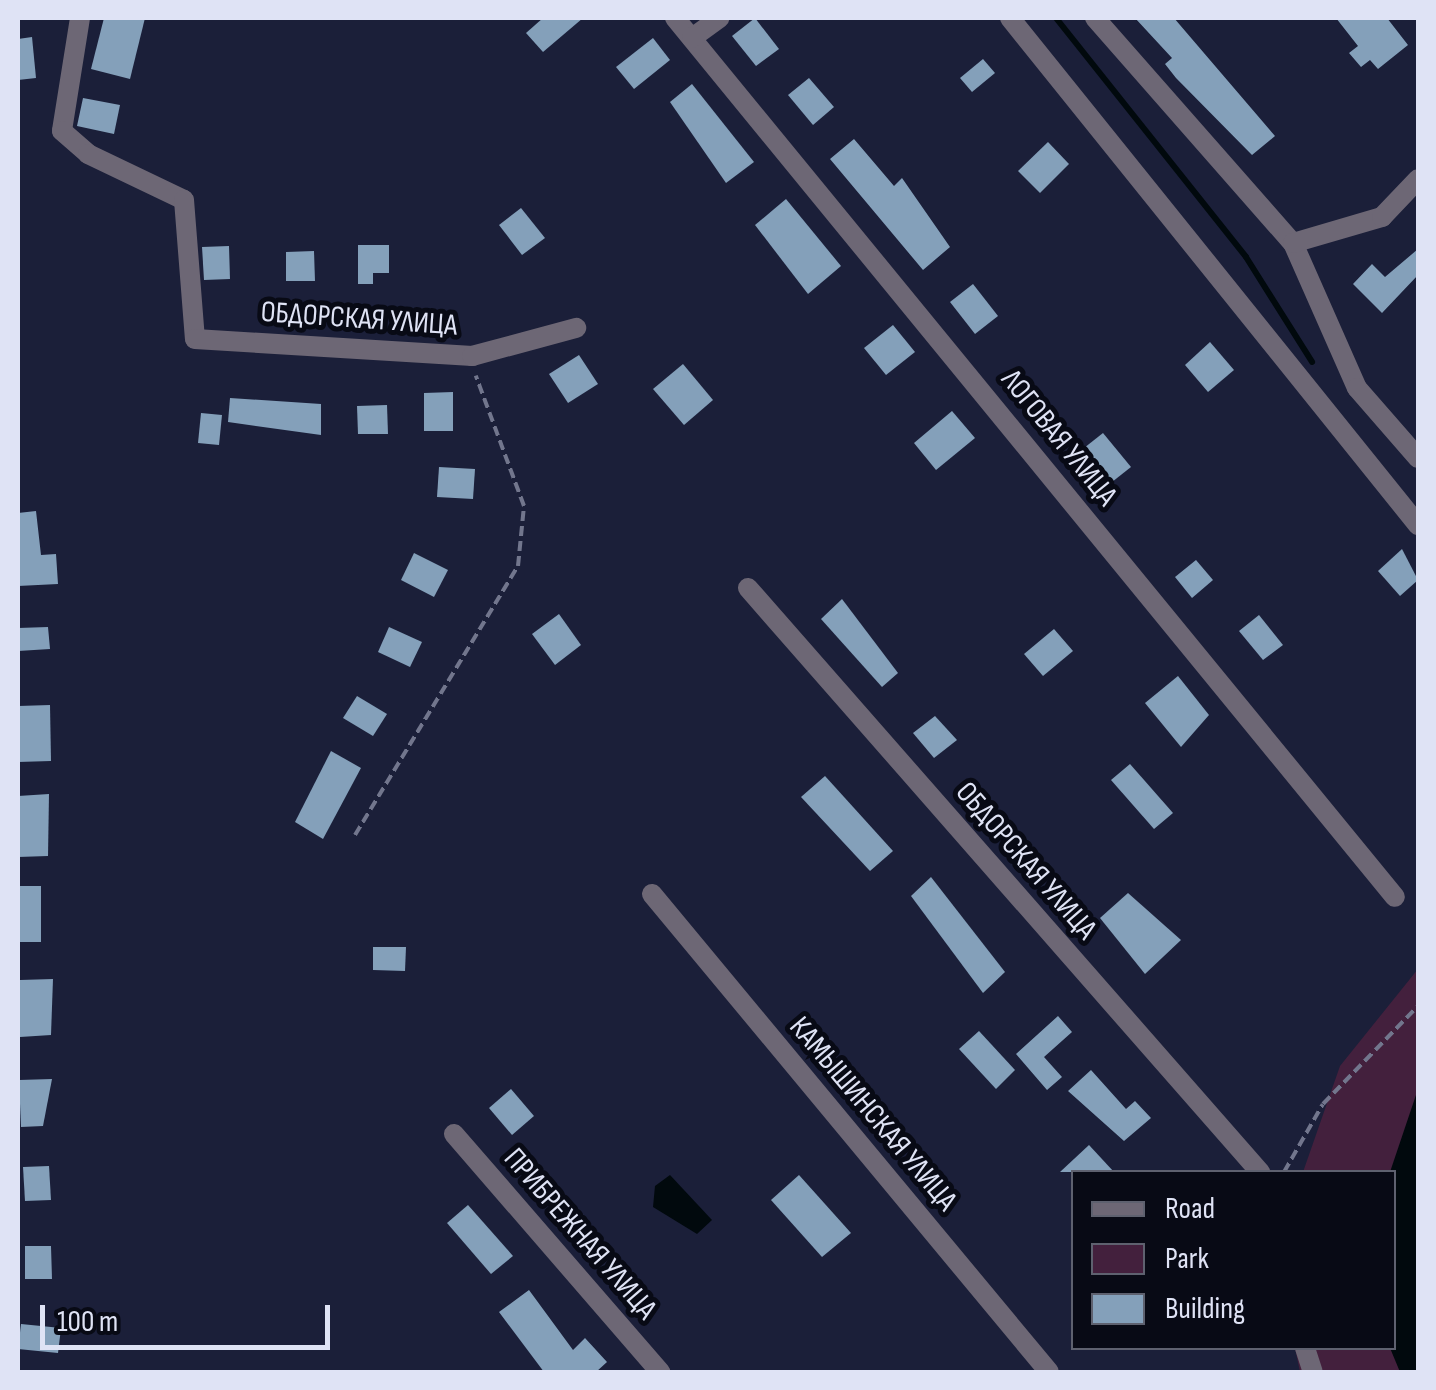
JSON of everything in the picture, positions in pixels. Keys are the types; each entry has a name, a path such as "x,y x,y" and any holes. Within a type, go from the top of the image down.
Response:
{"street":[{"name":"ОБДОРСКАЯ УЛИЦА","path":"80,18 62,131 88,154 184,200 195,339 472,356 576,328"},
{"name":"ЛОГОВАЯ УЛИЦА","path":"675,18 1396,896"},
{"path":"692,38 720,18"},
{"path":"1010,18 1418,525"},
{"path":"1096,18 1293,243 1357,388 1418,458"},
{"path":"1293,243 1382,217 1418,179"},
{"name":"ОБДОРСКАЯ УЛИЦА","path":"748,588 1258,1170"},
{"name":"КАМЫШИНСКАЯ УЛИЦА","path":"652,894 1049,1372"},
{"name":"ПРИБРЕЖНАЯ УЛИЦА","path":"454,1134 660,1372"}],"path":[{"path":"355,835 518,566 524,506 483,412 472,356"},
{"path":"1285,1170 1324,1104 1418,1006"}],"green space":[{"path":"1418,969 1418,1372 1300,1372 1295,1350 1396,1350 1396,1170 1304,1170 1340,1066"}],"shaded area":[{"path":"1418,1089 1418,1372 1400,1372 1391,1350 1396,1350 1396,1170 1391,1170"},
{"path":"670,1175 712,1220 697,1234 653,1207 655,1186"}],"building":[{"path":"104,18 145,18 130,79 91,69"},
{"path":"543,18 583,18 543,52 526,33"},
{"path":"755,18 779,49 756,66 732,36"},
{"path":"1135,18 1174,18 1275,136 1252,155 1176,78 1165,64 1172,58"},
{"path":"1336,18 1387,18 1408,45 1378,69 1370,60 1361,67 1349,53 1358,46"},
{"path":"32,37 36,78 18,80 18,39"},
{"path":"653,38 670,60 634,89 616,67"},
{"path":"983,59 995,73 972,92 960,78"},
{"path":"809,78 834,107 813,125 788,95"},
{"path":"692,84 754,162 726,183 670,102"},
{"path":"83,98 120,105 114,134 77,126"},
{"path":"854,139 894,186 902,178 950,247 923,270 830,159"},
{"path":"1048,142 1069,164 1040,193 1018,171"},
{"path":"786,199 841,266 808,294 755,225"},
{"path":"521,208 545,238 522,255 499,225"},
{"path":"358,245 389,245 389,273 373,273 373,284 358,284"},
{"path":"229,246 230,279 204,280 202,247"},
{"path":"1418,249 1418,275 1382,313 1353,284 1372,264 1385,277"},
{"path":"314,251 315,281 286,281 286,252"},
{"path":"973,284 998,316 975,334 950,302"},
{"path":"893,325 915,352 886,375 864,348"},
{"path":"1210,342 1234,370 1208,392 1185,365"},
{"path":"579,355 598,384 568,403 549,374"},
{"path":"683,364 713,400 684,425 653,389"},
{"path":"453,392 453,431 424,431 424,393"},
{"path":"230,398 321,404 321,435 228,422"},
{"path":"387,405 388,434 358,434 357,406"},
{"path":"952,411 975,438 936,470 914,443"},
{"path":"201,413 222,415 219,445 198,443"},
{"path":"1103,433 1131,467 1112,482 1084,448"},
{"path":"439,467 475,469 473,499 437,497"},
{"path":"36,511 41,555 56,554 58,584 18,586 18,513"},
{"path":"1402,549 1418,580 1400,596 1378,571"},
{"path":"414,553 448,570 434,597 401,580"},
{"path":"1196,560 1213,580 1192,598 1175,577"},
{"path":"842,599 898,673 882,687 821,619"},
{"path":"559,614 581,645 555,665 532,634"},
{"path":"1259,615 1283,645 1263,660 1239,631"},
{"path":"48,627 50,649 18,651 18,628"},
{"path":"389,627 422,642 410,667 378,652"},
{"path":"1054,629 1073,651 1043,676 1024,654"},
{"path":"1178,676 1209,715 1181,747 1145,703"},
{"path":"357,696 387,714 373,736 343,718"},
{"path":"50,705 51,761 18,762 18,706"},
{"path":"935,716 957,740 934,758 913,733"},
{"path":"331,751 361,768 323,839 295,822"},
{"path":"1130,764 1173,813 1154,829 1111,780"},
{"path":"825,776 893,851 870,871 801,797"},
{"path":"49,794 48,856 18,857 18,796"},
{"path":"931,877 1005,972 983,993 911,896"},
{"path":"18,886 41,886 41,942 18,942"},
{"path":"1128,893 1181,940 1145,974 1100,918"},
{"path":"373,947 406,947 405,971 373,970"},
{"path":"53,979 51,1035 20,1037 20,980"},
{"path":"1058,1016 1072,1032 1044,1057 1062,1077 1047,1090 1016,1054"},
{"path":"979,1031 1015,1070 996,1089 959,1049"},
{"path":"1091,1070 1126,1109 1135,1101 1151,1118 1124,1141 1068,1091"},
{"path":"52,1079 43,1126 21,1127 19,1080"},
{"path":"511,1089 534,1116 512,1135 489,1108"},
{"path":"1089,1145 1112,1170 1071,1170 1060,1172"},
{"path":"49,1166 51,1200 25,1201 23,1167"},
{"path":"799,1175 851,1233 822,1257 771,1200"},
{"path":"468,1205 513,1256 491,1274 447,1223"},
{"path":"25,1246 51,1246 52,1279 25,1279"},
{"path":"529,1290 573,1350 585,1338 607,1362 596,1372 544,1372 499,1312"},
{"path":"21,1324 61,1328 58,1353 18,1349"}],"waterway":[{"path":"1056,18 1246,257 1312,362"}]}
